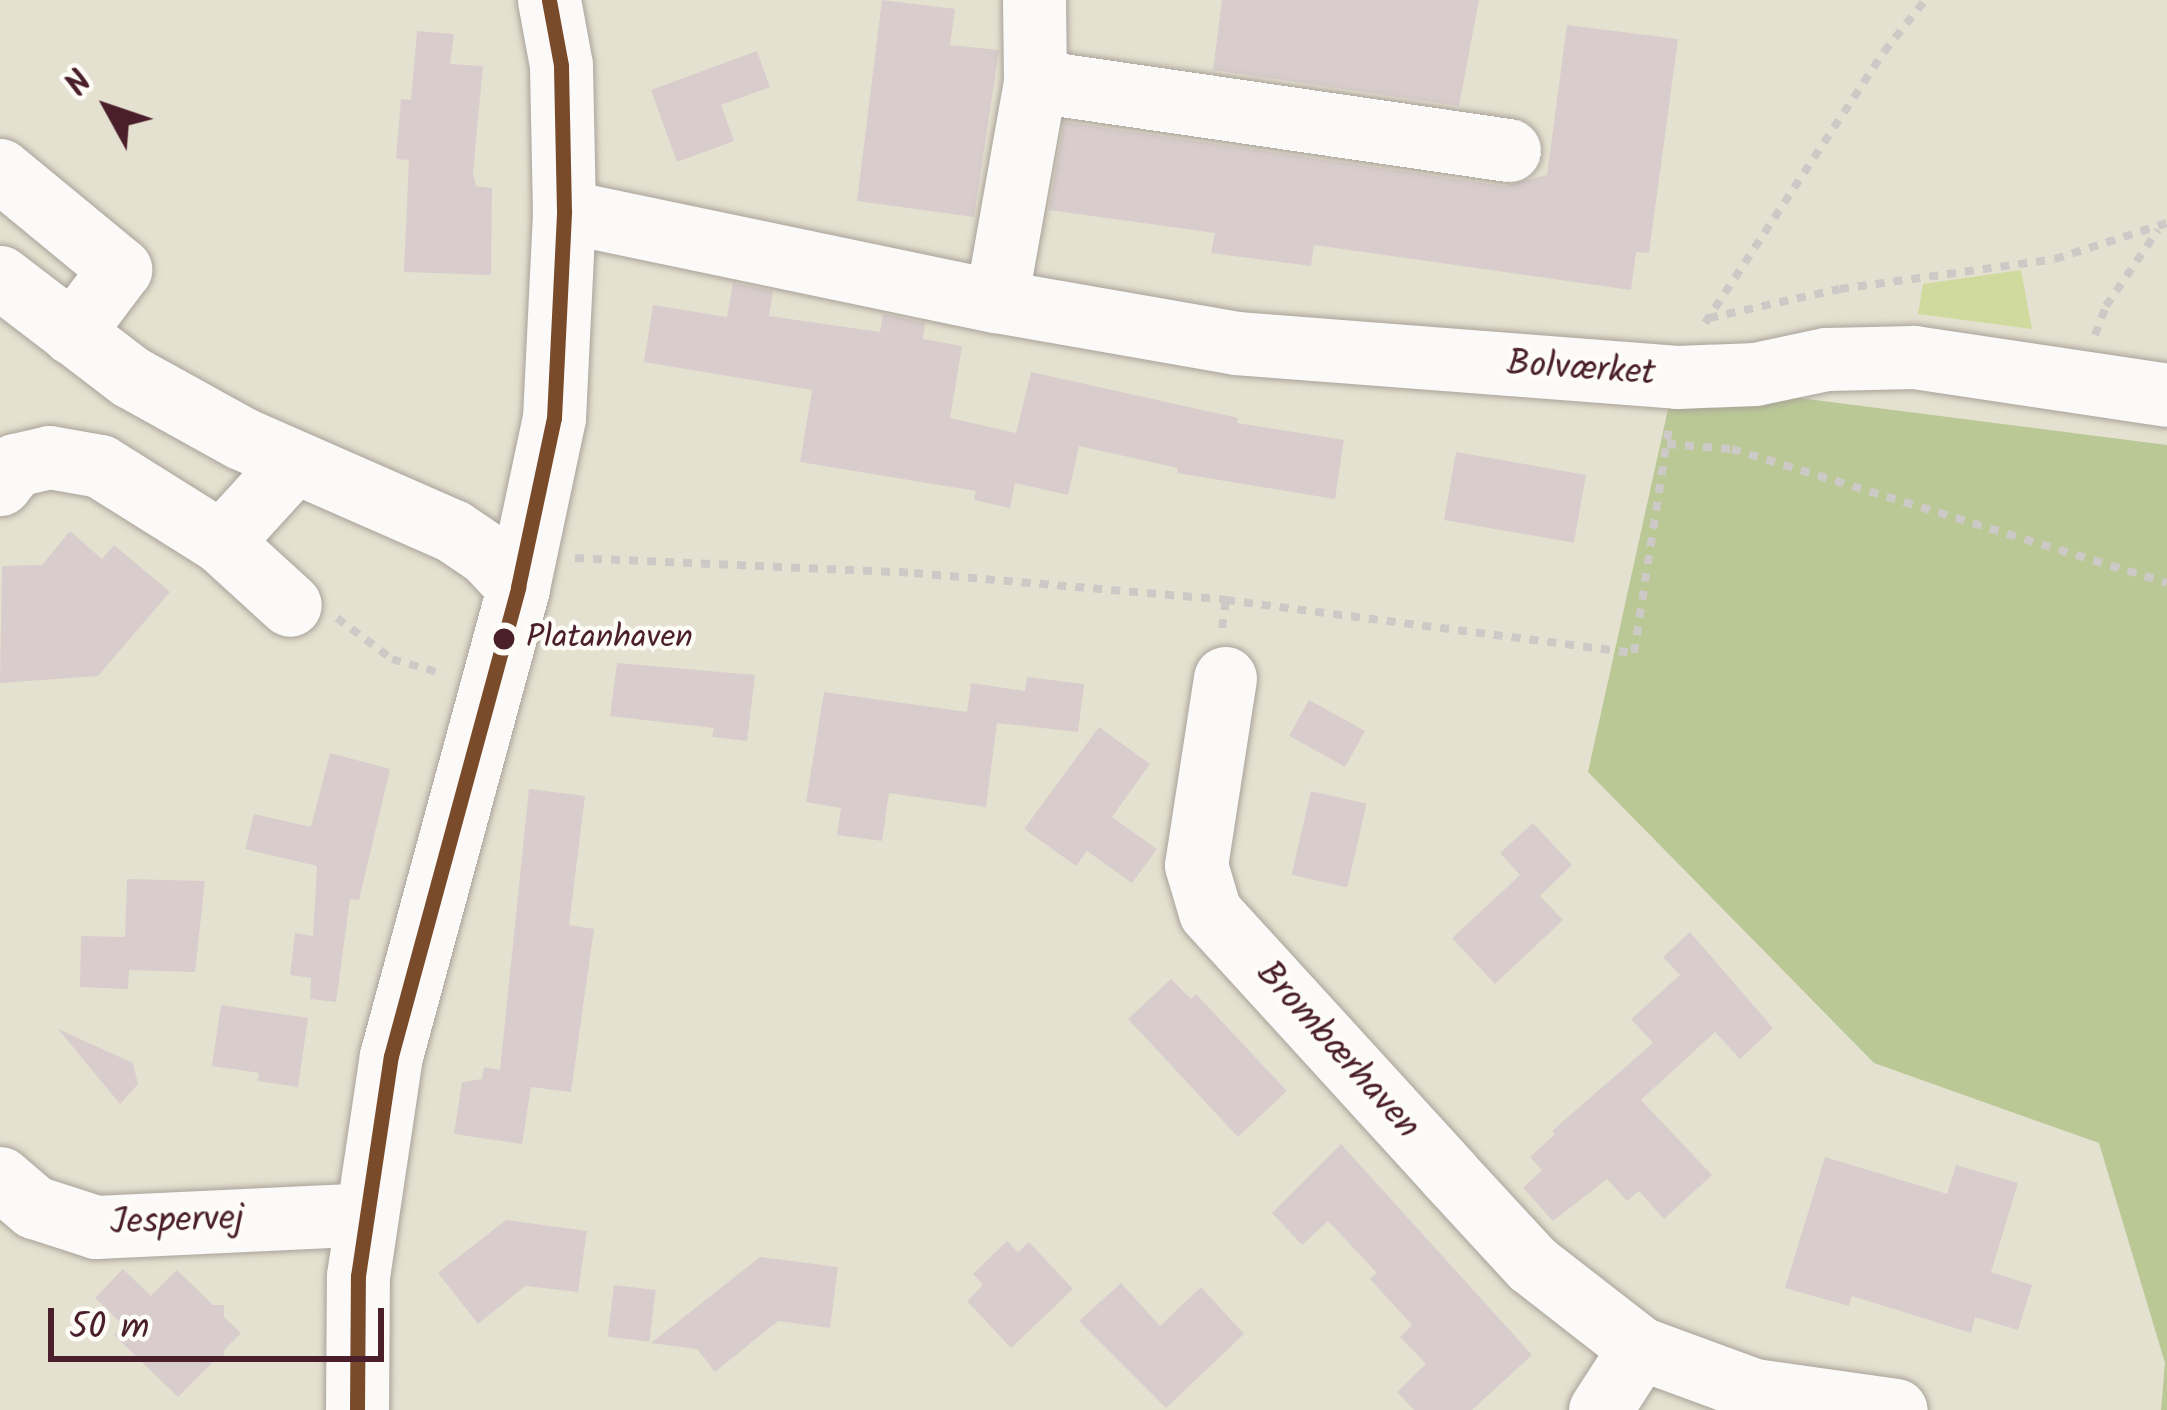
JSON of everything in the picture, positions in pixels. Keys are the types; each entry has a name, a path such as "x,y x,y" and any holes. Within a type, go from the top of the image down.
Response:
{"street":[{"path":"357,1410 358,1276 391,1056 518,587 554,418 564,211 561,64 549,0"},
{"path":"995,301 1035,81 1034,0"},
{"path":"1035,81 1509,149"},
{"path":"0,170 120,269 72,333"},
{"name":"Bolværket","path":"564,211 995,301 1236,343 1677,377 1755,374 1826,359 1914,357 2167,394"},
{"path":"0,277 131,377 294,462 453,531 487,554 518,587"},
{"path":"0,484 15,465 50,457 100,466 221,542 290,605"},
{"path":"221,542 294,462"},
{"name":"Brombærhaven","path":"1225,678 1196,865 1210,912 1532,1264 1640,1348 1754,1390 1896,1410"},
{"name":"Jespervej","path":"0,1178 34,1207 96,1227 367,1214"},
{"path":"1600,1410 1640,1348"}],"path":[{"path":"1677,377 1708,318 1925,0"},
{"path":"1708,318 1840,289 2055,260 2163,225"},
{"path":"2091,383 2090,349 2106,305 2163,225"},
{"path":"518,587 561,557 914,573 1226,600 1634,653 1666,444 1732,449 2167,583"},
{"path":"290,605 311,599 392,659 492,687"}],"green space":[{"path":"2021,270 2032,329 1918,314 1923,284"},
{"path":"1674,382 2167,445 2167,1410 2161,1410 2165,1363 2099,1143 1874,1063 1588,772"}],"building":[{"path":"882,0 955,9 950,45 999,50 974,217 857,201"},
{"path":"1222,0 1479,0 1459,106 1213,70"},
{"path":"1567,25 1678,39 1649,253 1636,252 1631,290 1314,245 1311,266 1211,253 1215,233 1049,210 1064,122 1504,186 1547,175"},
{"path":"417,31 454,34 450,64 483,66 473,173 476,186 492,188 491,275 404,272 409,160 396,159 401,99 411,100"},
{"path":"757,51 770,87 721,105 734,141 677,162 651,90"},
{"path":"733,283 773,291 769,316 880,332 883,314 925,323 923,339 962,346 950,418 1016,433 1031,372 1238,418 1237,423 1344,440 1335,499 1177,473 1178,468 1079,446 1068,495 1015,483 1010,508 974,500 976,491 800,462 812,390 644,362 653,305 727,317"},
{"path":"1456,452 1586,475 1574,543 1444,520"},
{"path":"70,531 102,559 114,545 170,592 98,676 0,683 2,566 42,565"},
{"path":"617,663 755,675 747,741 712,737 714,728 610,716"},
{"path":"1027,677 1084,684 1078,732 997,723 986,807 889,793 882,841 837,835 841,808 806,802 824,692 967,712 971,683 1025,691"},
{"path":"1309,700 1365,731 1345,767 1289,736"},
{"path":"1099,727 1150,764 1112,817 1157,849 1132,883 1087,851 1076,866 1024,829"},
{"path":"330,753 390,769 359,900 350,899 336,1002 310,999 311,978 290,975 295,933 313,936 317,866 245,849 254,814 311,827"},
{"path":"529,789 585,796 569,925 594,929 571,1092 531,1087 522,1144 454,1134 462,1082 482,1079 484,1067 500,1070"},
{"path":"1311,791 1367,804 1347,888 1292,875"},
{"path":"1533,823 1572,865 1540,896 1563,920 1495,984 1452,938 1520,875 1500,853"},
{"path":"127,879 205,881 195,972 129,970 128,989 80,987 81,936 125,937"},
{"path":"1690,932 1773,1028 1740,1059 1715,1032 1641,1100 1712,1175 1664,1219 1639,1191 1627,1201 1607,1179 1553,1221 1523,1188 1542,1170 1530,1157 1555,1134 1552,1131 1653,1043 1631,1019 1680,975 1663,957"},
{"path":"1171,979 1191,999 1196,994 1287,1091 1238,1137 1128,1019"},
{"path":"221,1005 308,1018 298,1087 258,1081 259,1073 212,1066"},
{"path":"58,1029 133,1063 138,1084 120,1104"},
{"path":"1341,1144 1532,1355 1472,1410 1414,1410 1397,1392 1426,1364 1400,1337 1412,1325 1370,1279 1377,1273 1328,1221 1302,1245 1272,1213"},
{"path":"1825,1157 1947,1194 1956,1165 2018,1183 1991,1272 2032,1285 2018,1330 1975,1317 1971,1333 1852,1296 1849,1306 1785,1288"},
{"path":"506,1220 587,1231 578,1292 525,1286 478,1324 438,1273"},
{"path":"1007,1241 1018,1252 1029,1242 1073,1289 1011,1348 967,1301 983,1285 973,1274"},
{"path":"760,1257 838,1267 830,1328 778,1321 715,1372 697,1349 651,1343"},
{"path":"123,1269 151,1296 177,1270 213,1305 224,1305 224,1317 241,1333 224,1350 224,1362 213,1362 178,1397 114,1335 123,1325 95,1298"},
{"path":"1121,1283 1160,1326 1201,1287 1244,1334 1166,1408 1079,1321"},
{"path":"614,1285 656,1290 649,1342 608,1337"}],"transit line":[{"path":"357,1410 358,1276 391,1056 518,587 554,418 564,211 561,65 549,0"}],"place":[{"name":"Platanhaven","path":"504,639"}]}
